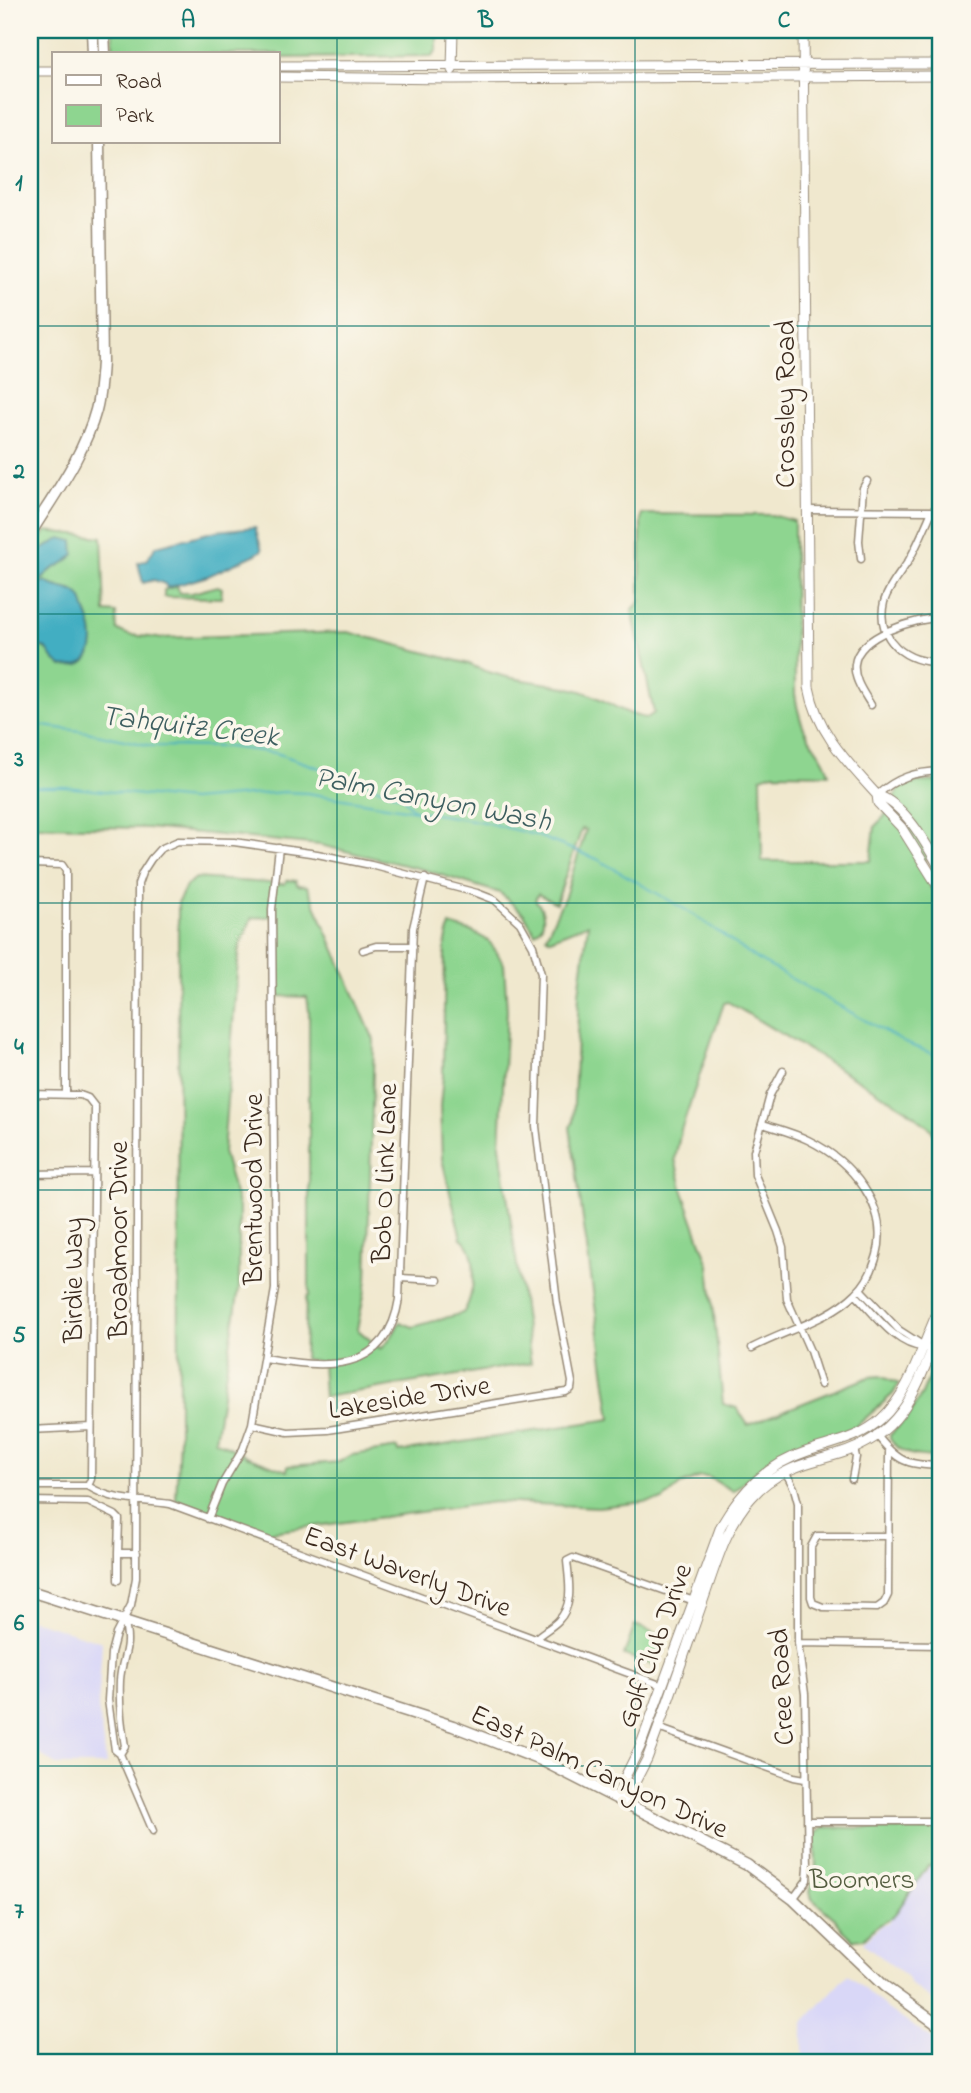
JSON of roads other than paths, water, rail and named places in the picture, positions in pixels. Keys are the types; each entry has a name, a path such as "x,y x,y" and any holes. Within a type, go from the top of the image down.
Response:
{"main road":[{"path":"92,30 93,52"},
{"path":"104,30 104,52"},
{"path":"30,534 75,460 96,410 100,388 102,362 99,144"},
{"name":"East Palm Canyon Drive","path":"30,1591 453,1726 541,1760 747,1865 793,1899 884,1986 941,2027"}],"street":[{"path":"452,79 453,30"},
{"name":"Crossley Road","path":"803,30 809,687 812,702 825,732 851,767 877,795"},
{"path":"280,66 941,64"},
{"path":"30,71 52,71"},
{"path":"280,77 452,79 941,76"},
{"path":"861,559 859,541 863,488 867,481"},
{"path":"807,510 941,513"},
{"path":"932,511 909,560 885,601 883,612 887,632 895,648 915,660 940,663 941,694"},
{"path":"871,705 859,684 855,663 865,644 917,621 941,618"},
{"path":"877,795 905,776 941,771"},
{"path":"877,795 887,798 913,826 941,870"},
{"path":"877,795 878,803 901,827 941,891"},
{"name":"Broadmoor Drive","path":"153,1830 120,1754 115,1750 111,1737 108,1700 114,1638 124,1621 135,1588 137,1553 138,884 142,873 160,849 178,841 234,842 279,848"},
{"path":"279,848 425,878"},
{"name":"Brentwood Drive","path":"208,1519 222,1484 243,1449 252,1424 275,1289 272,909 279,848"},
{"path":"30,864 62,865 66,872 66,1094 30,1094"},
{"name":"Lakeside Drive","path":"252,1424 288,1432 328,1430 566,1392 571,1388 557,1304 536,1126 541,974 533,946 520,923 495,900 425,878"},
{"name":"Bob O Link Lane","path":"264,1358 324,1366 349,1361 372,1350 386,1336 394,1321 400,1279 413,946 417,906 425,878"},
{"path":"363,950 376,946 413,946"},
{"path":"783,1071 770,1095 754,1151 755,1174 779,1231 783,1247 787,1299 821,1385"},
{"name":"Birdie Way","path":"66,1094 88,1098 95,1107 89,1486"},
{"path":"752,1348 828,1314 857,1292 875,1263 880,1231 876,1208 855,1176 829,1153 800,1136 763,1124"},
{"path":"30,1174 94,1173"},
{"path":"400,1279 438,1280"},
{"path":"857,1292 894,1334 913,1346 934,1351"},
{"name":"Golf Club Drive","path":"934,1351 941,1305"},
{"name":"Golf Club Drive","path":"621,1799 632,1788 647,1759 731,1527 749,1500 760,1488 785,1471 805,1462 854,1449 874,1431 934,1351 941,1327"},
{"path":"30,1430 91,1427"},
{"path":"874,1431 889,1452 909,1463 941,1466"},
{"name":"Golf Club Drive","path":"621,1799 622,1783 640,1747 721,1526 745,1490 782,1461 874,1431"},
{"path":"852,1479 856,1457 854,1449"},
{"path":"888,1536 817,1536 811,1548 813,1603 823,1607 877,1608 884,1603 888,1595 889,1452"},
{"name":"Cree Road","path":"785,1471 798,1503 798,1643 805,1694 807,1880 793,1899"},
{"path":"89,1486 33,1486 33,1501 88,1502 116,1515 119,1519 118,1580"},
{"name":"East Waverly Drive","path":"89,1486 116,1499 170,1504 663,1686"},
{"path":"118,1553 137,1553"},
{"path":"535,1639 560,1619 564,1612 570,1591 567,1561 573,1558 694,1601"},
{"path":"120,1754 125,1746 121,1723 120,1680 129,1639 124,1621"},
{"path":"798,1643 941,1645"},
{"path":"658,1728 805,1779"},
{"path":"807,1821 941,1821"}],"water":[{"path":"255,527 262,550 256,554 208,576 167,588 165,584 154,580 143,583 138,563 147,560 156,546 216,531"},
{"path":"61,538 73,541 74,554 44,578 30,584 31,564 36,554"},
{"path":"45,581 73,591 82,599 93,640 89,657 83,663 62,666 46,648 30,644 31,587"}],"waterway":[{"name":"Tahquitz Creek","path":"30,724 87,732 152,746 228,747 276,753 401,796 415,811"},
{"name":"Palm Canyon Wash","path":"30,787 65,787 191,800 284,792 307,793 484,822 535,835 597,859 693,914 755,958 905,1043 941,1057"}],"park label":[{"name":"Boomers","path":"862,1878"}]}
